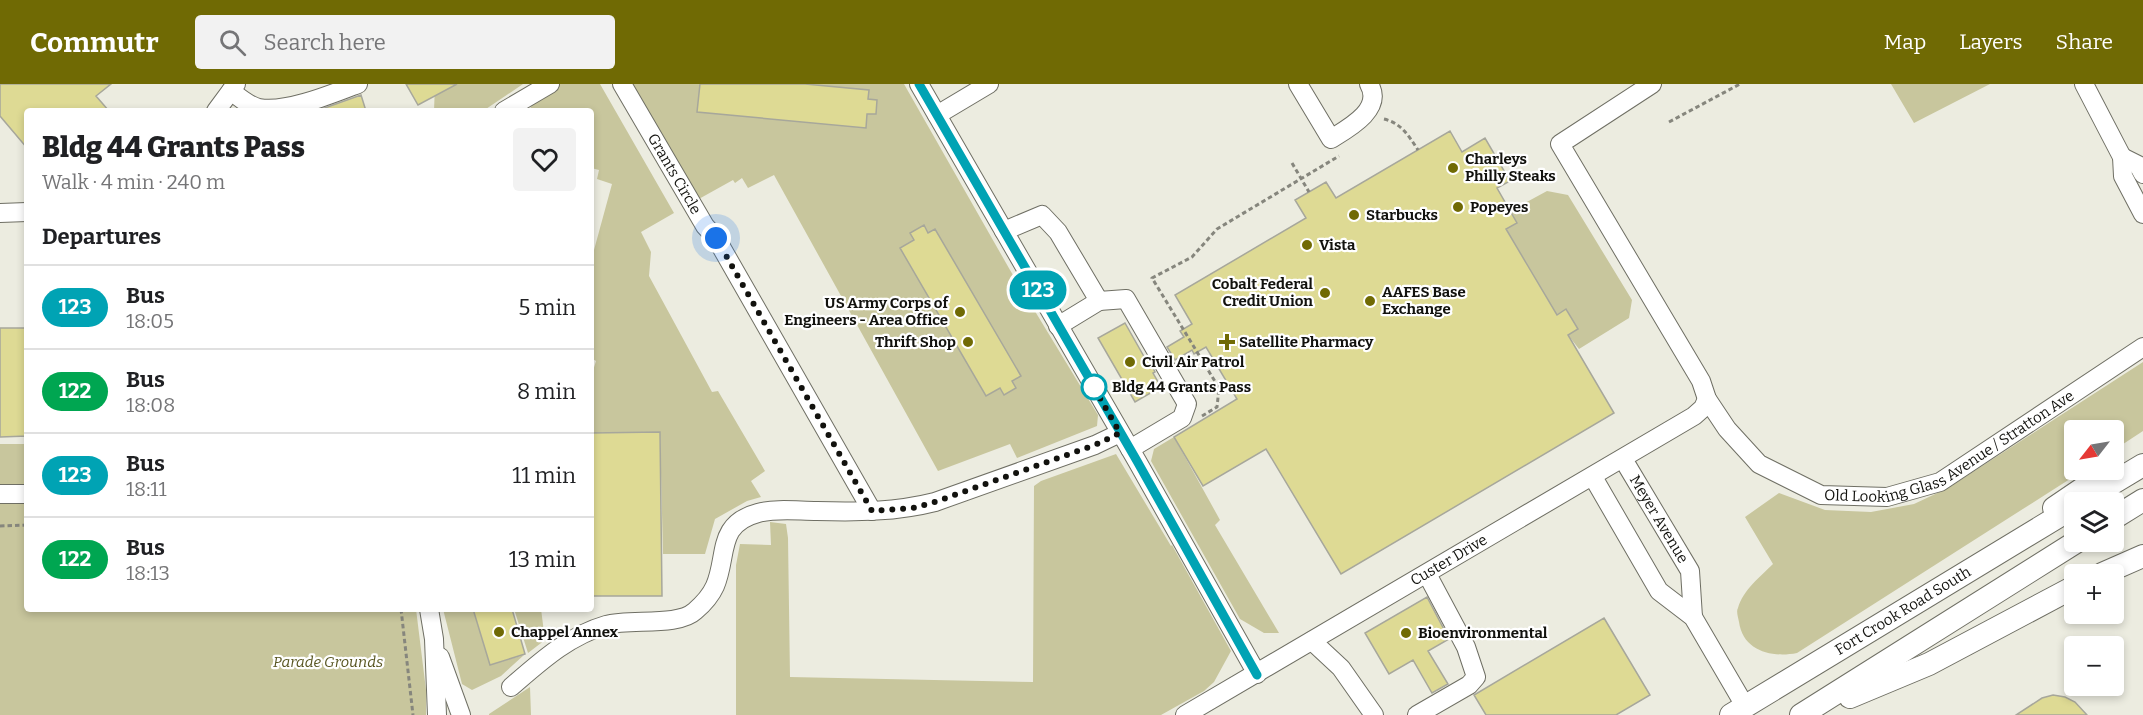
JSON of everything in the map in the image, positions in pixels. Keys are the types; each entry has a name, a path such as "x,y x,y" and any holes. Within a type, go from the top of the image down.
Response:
{"main road":[{"path":"2124,460 2143,447"},
{"path":"2098,492 2143,465"},
{"path":"1935,591 2095,480"},
{"path":"2124,512 2143,500"},
{"name":"Fort Crook Road South","path":"1742,712 2064,513"},
{"path":"1801,715 2064,550"},
{"path":"2124,564 2143,556"},
{"path":"1814,715 1859,692 1929,664 2064,592"}],"street":[{"path":"218,108 233,87 248,103 259,108 305,103 358,84"},
{"name":"Grants Circle","path":"622,84 705,226 716,238 872,511"},
{"path":"919,84 1130,449 1257,675"},
{"path":"937,115 989,84"},
{"path":"1298,84 1331,139 1357,123 1371,105 1370,87"},
{"name":"Old Looking Glass Avenue / Stratton Ave","path":"1652,84 1560,144 1701,381 1707,399 1727,429 1759,464 1821,495 1887,497 1940,482 2143,347"},
{"path":"2084,84 2122,157 2123,176 2143,214"},
{"path":"509,108 544,87"},
{"path":"530,108 544,87"},
{"path":"2122,157 2138,165 2143,174"},
{"path":"0,213 24,212"},
{"path":"1004,231 1041,215 1058,232 1099,301"},
{"path":"1058,326 1099,301 1126,299 1186,404 1182,418 1130,449"},
{"name":"Custer Drive","path":"1185,715 1623,459 1694,416 1703,408 1707,399"},
{"path":"511,687 561,646 592,630 619,622 674,620 694,612 715,586 725,542 730,531 748,516 771,511 872,511 913,508 1095,445 1120,433"},
{"name":"Meyer Avenue","path":"1623,459 1690,571 1693,617 1742,712"},
{"name":"Meyer Avenue","path":"1593,477 1659,591 1693,617"},
{"path":"0,494 24,494"},
{"path":"1417,715 1469,685 1476,677 1466,647 1427,574"},
{"path":"430,612 434,639 437,715"},
{"path":"434,639 460,715"},
{"path":"1312,641 1341,668 1374,715"}],"path":[{"path":"1670,122 1740,84"},
{"path":"1378,126 1384,119 1394,122 1404,130 1418,150"},
{"path":"1152,278 1192,257 1217,229 1348,150"},
{"path":"1292,163 1309,192"},
{"path":"0,526 24,525"},
{"path":"401,612 413,715"}],"green space":[{"path":"435,84 523,84 487,108 434,108"},
{"path":"542,84 600,84 674,213 641,232 651,252 649,276 712,392 718,391 765,471 751,481 761,497 747,501 715,519 705,554 663,554 660,432 594,433 594,367 596,361 594,360 594,250 612,184 597,179 599,170 594,169 594,108 530,108"},
{"path":"630,84 904,84 1010,270 1098,415 1097,426 1017,458 1010,444 938,471 774,175 748,188 742,178 735,183 733,180 697,200"},
{"path":"1891,84 1990,84 1914,123"},
{"path":"1547,191 1568,195 1632,300 1629,318 1579,349 1568,335 1577,329 1567,310 1557,315 1506,229 1517,223 1510,211"},
{"path":"2143,362 2143,431 2124,443 2124,420 2064,420 2064,480 2068,480 1797,653 1769,653 1760,650 1746,640 1737,609 1748,589 1773,564 1745,517 1779,493 1825,510 1871,512 1914,504 1948,488"},
{"path":"1174,437 1220,520 1215,525 1279,633 1264,633 1240,619 1151,461 1154,449"},
{"name":"Parade Grounds","path":"0,444 24,444 24,612 416,612 426,690 426,715 0,715"},
{"path":"1116,454 1172,545 1231,651 1214,682 1204,691 1161,715 736,715 736,565 740,544 771,545 770,522 786,524 788,538 790,677 1033,682 1034,486 1041,481"},
{"path":"444,612 475,612 490,665 524,655 501,676 472,690 462,684"},
{"path":"515,612 541,612 545,640 528,653"},
{"path":"530,687 531,715 489,715 489,714"}],"building":[{"path":"0,84 111,84 96,96 106,108 24,108 24,144 0,116"},
{"path":"406,84 457,84 418,105"},
{"path":"700,84 805,84 869,90 868,99 877,100 876,114 867,114 866,128 697,112"},
{"path":"361,95 365,108 325,108"},
{"path":"1450,131 1462,152 1485,138 1510,181 1497,188 1517,223 1506,229 1557,315 1566,309 1578,329 1568,335 1614,413 1341,574 1266,449 1203,486 1174,437 1237,399 1206,347 1194,354 1192,350 1175,360 1167,347 1184,337 1180,331 1192,324 1175,295 1306,218 1295,200 1326,182 1336,198"},
{"name":"US Army Corps of Engineers - Area Office","path":"924,225 928,233 935,229 1021,376 1012,381 1016,388 1004,395 1000,388 986,396 900,248 914,240 910,233"},
{"name":"Civil Air Patrol","path":"1125,323 1146,360 1148,358 1161,387 1135,402 1098,338"},
{"path":"0,328 24,328 24,436 0,437"},
{"path":"660,432 662,596 594,596 594,433"},
{"path":"1427,597 1449,639 1428,651 1448,684 1432,693 1413,660 1389,674 1365,633"},
{"name":"Chappel Annex","path":"474,612 513,612 525,654 490,665"},
{"path":"1604,618 1650,695 1616,715 1486,715 1474,695"},
{"path":"2053,695 2075,702 2087,715 2016,715 2042,698"}],"bus line":[{"name":"123","path":"919,84 1137,461 1257,675"}],"place":[{"name":"Charleys Philly Steaks","path":"1453,168"},
{"name":"Popeyes","path":"1458,207"},
{"name":"Starbucks","path":"1354,215"},
{"name":"Vista","path":"1307,245"},
{"name":"Cobalt Federal Credit Union","path":"1325,293"},
{"name":"AAFES Base Exchange","path":"1370,301"},
{"name":"US Army Corps of Engineers - Area Office","path":"960,312"},
{"name":"Thrift Shop","path":"968,342"},
{"name":"Satellite Pharmacy","path":"1227,342"},
{"name":"Civil Air Patrol","path":"1130,362"},
{"name":"Bldg 44 Grants Pass","path":"1094,387"},
{"name":"Chappel Annex","path":"499,632"},
{"name":"Bioenvironmental","path":"1406,633"}],"route":[{"path":"716,238 872,511 913,508 935,502 1095,445 1120,433 1089,379 1094,387"}]}
